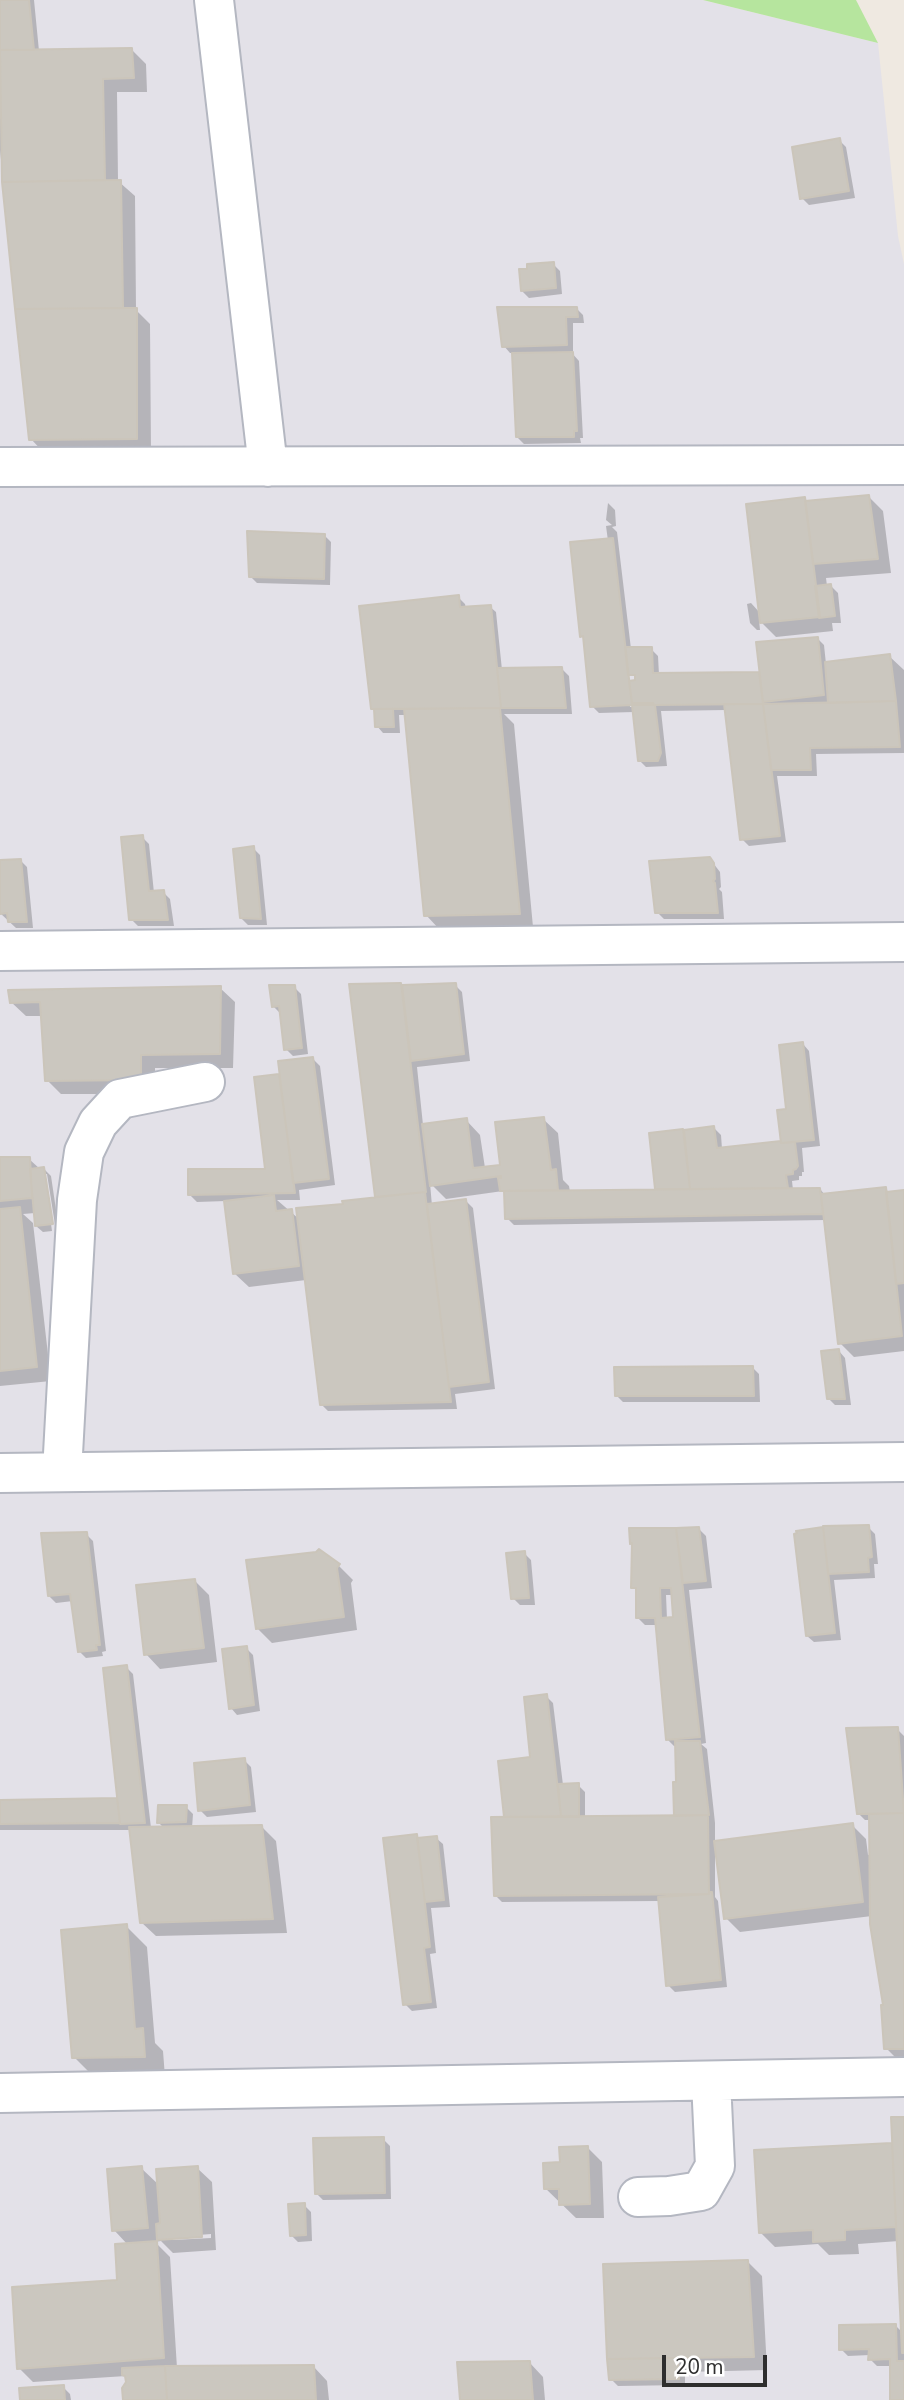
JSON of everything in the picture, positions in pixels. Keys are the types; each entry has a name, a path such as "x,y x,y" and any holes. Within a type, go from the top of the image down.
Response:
{"lane":[{"path":"214,0 268,467"},
{"path":"0,467 904,466"},
{"path":"0,951 904,942"},
{"path":"62,1472 77,1200 84,1152 98,1123 120,1099 205,1082"},
{"path":"0,1473 904,1462"},
{"path":"0,2093 904,2077"},
{"path":"638,2197 701,2191 715,2166 711,2081"}],"shaded area":[{"path":"0,0 703,0 878,43 898,236 904,264 904,2400 0,2400"}],"green space":[{"path":"703,0 856,0 878,43"}],"building":[{"path":"0,0 29,0 34,50 0,50"},
{"path":"132,48 134,78 103,79 105,180 2,182 0,50"},
{"path":"840,138 849,191 800,199 792,147"},
{"path":"121,180 123,308 15,309 2,182"},
{"path":"554,262 556,288 521,291 519,269 527,269 527,264"},
{"path":"497,307 577,307 578,317 566,317 567,345 502,347"},
{"path":"137,308 137,439 29,440 15,309"},
{"path":"573,352 577,431 574,431 574,437 516,437 512,353"},
{"path":"869,495 878,559 813,564 805,501"},
{"path":"805,497 820,617 760,623 746,504"},
{"path":"247,531 325,534 324,579 249,577"},
{"path":"613,538 632,705 590,707 570,542"},
{"path":"831,584 835,616 819,618 815,586"},
{"path":"459,595 460,607 491,605 501,708 371,709 359,606"},
{"path":"818,637 824,695 763,702 756,642"},
{"path":"625,647 652,647 653,673 759,672 763,704 632,703 629,681 635,680 635,675 628,675"},
{"path":"890,654 896,701 828,703 825,662"},
{"path":"562,667 566,708 501,708 497,668"},
{"path":"896,701 900,747 810,748 811,770 771,770 763,704"},
{"path":"724,704 763,704 780,836 740,840"},
{"path":"632,705 655,705 661,753 658,761 638,761"},
{"path":"500,708 520,914 424,916 404,709"},
{"path":"374,709 393,709 394,727 375,727"},
{"path":"143,835 149,891 164,890 168,920 129,920 121,837"},
{"path":"254,846 261,919 240,918 233,849"},
{"path":"710,857 714,863 713,881 718,913 655,913 649,861"},
{"path":"21,859 27,922 8,922 7,913 0,914 0,860"},
{"path":"401,983 426,1192 375,1197 349,984"},
{"path":"456,983 464,1054 411,1061 402,985"},
{"path":"269,985 295,985 302,1048 284,1050 279,1006 272,1007"},
{"path":"221,986 220,1054 141,1055 141,1080 45,1081 40,1002 10,1003 8,990"},
{"path":"803,1042 814,1140 781,1143 777,1110 786,1109 779,1045"},
{"path":"313,1057 329,1179 293,1183 278,1061"},
{"path":"279,1074 295,1193 188,1195 188,1169 265,1169 254,1077"},
{"path":"544,1117 551,1170 556,1169 558,1190 500,1191 498,1178 501,1176 430,1186 422,1124 467,1118 473,1168 500,1165 495,1122"},
{"path":"714,1126 717,1148 795,1142 798,1166 793,1170 793,1174 786,1175 788,1188 690,1189 684,1130"},
{"path":"683,1129 690,1189 655,1189 649,1133"},
{"path":"0,1157 30,1157 32,1198 0,1201"},
{"path":"44,1167 53,1224 35,1226 30,1169"},
{"path":"886,1187 902,1336 838,1344 821,1194"},
{"path":"820,1188 823,1214 505,1219 504,1191"},
{"path":"904,1190 904,1283 896,1284 886,1192"},
{"path":"425,1192 451,1402 320,1405 296,1208"},
{"path":"274,1195 276,1211 292,1209 299,1266 233,1274 224,1201"},
{"path":"466,1199 489,1382 449,1387 427,1204"},
{"path":"20,1207 37,1367 0,1371 0,1209"},
{"path":"839,1349 845,1399 827,1399 821,1351"},
{"path":"753,1366 754,1396 615,1396 614,1367"},
{"path":"869,1525 872,1557 868,1558 869,1572 828,1574 823,1526"},
{"path":"699,1527 706,1581 683,1583 676,1528"},
{"path":"823,1527 835,1633 806,1636 794,1534 796,1531"},
{"path":"629,1528 676,1528 700,1737 666,1740 655,1618 636,1618 636,1588 631,1588 632,1543 630,1544","holes":["660,1588 671,1588 673,1617 661,1618"]},
{"path":"87,1532 100,1645 96,1645 97,1650 78,1652 70,1594 48,1596 41,1533"},
{"path":"319,1549 340,1564 337,1568 344,1617 256,1629 246,1560 316,1552"},
{"path":"525,1551 529,1598 511,1599 506,1553"},
{"path":"195,1579 204,1648 144,1655 136,1585"},
{"path":"247,1646 254,1705 229,1709 222,1649"},
{"path":"127,1665 145,1823 120,1824 103,1668"},
{"path":"547,1694 561,1817 504,1817 498,1761 530,1757 524,1697"},
{"path":"898,1727 904,1813 857,1814 846,1728"},
{"path":"675,1741 700,1741 709,1815 674,1816"},
{"path":"245,1758 250,1805 198,1811 194,1763"},
{"path":"579,1783 579,1817 561,1817 558,1784"},
{"path":"117,1798 120,1823 0,1824 0,1800"},
{"path":"158,1805 187,1805 186,1822 157,1823"},
{"path":"904,1813 904,2049 884,2049 883,2005 870,1924 869,1814"},
{"path":"708,1815 709,1894 494,1896 491,1817"},
{"path":"853,1823 863,1902 724,1919 714,1841"},
{"path":"262,1825 273,1919 140,1923 129,1827"},
{"path":"417,1834 430,1947 424,1948 431,2002 403,2005 383,1838"},
{"path":"437,1836 444,1900 425,1902 417,1838"},
{"path":"712,1892 721,1980 666,1986 658,1897"},
{"path":"127,1924 135,2029 143,2028 145,2057 72,2058 61,1930"},
{"path":"891,2117 904,2117 904,2353 902,2353"},
{"path":"384,2137 385,2193 315,2194 313,2138"},
{"path":"892,2143 896,2227 845,2230 845,2240 813,2242 813,2230 759,2233 754,2150"},
{"path":"588,2146 590,2204 559,2205 559,2189 544,2189 543,2163 560,2162 559,2147"},
{"path":"142,2166 148,2228 112,2231 107,2169"},
{"path":"198,2166 202,2237 157,2240 156,2224 160,2223 156,2169"},
{"path":"305,2203 306,2235 290,2236 288,2204"},
{"path":"157,2241 164,2358 17,2369 12,2287 117,2280 115,2244"},
{"path":"748,2260 754,2357 607,2359 603,2264"},
{"path":"896,2324 897,2361 904,2361 904,2400 890,2400 890,2359 868,2360 869,2349 839,2350 839,2325"},
{"path":"678,2358 679,2379 609,2380 607,2359"},
{"path":"530,2361 533,2400 460,2400 457,2362"},
{"path":"314,2365 316,2400 167,2400 165,2366"},
{"path":"165,2366 167,2400 123,2400 122,2388 126,2382 122,2368"},
{"path":"64,2385 65,2400 20,2400 19,2388"}]}
